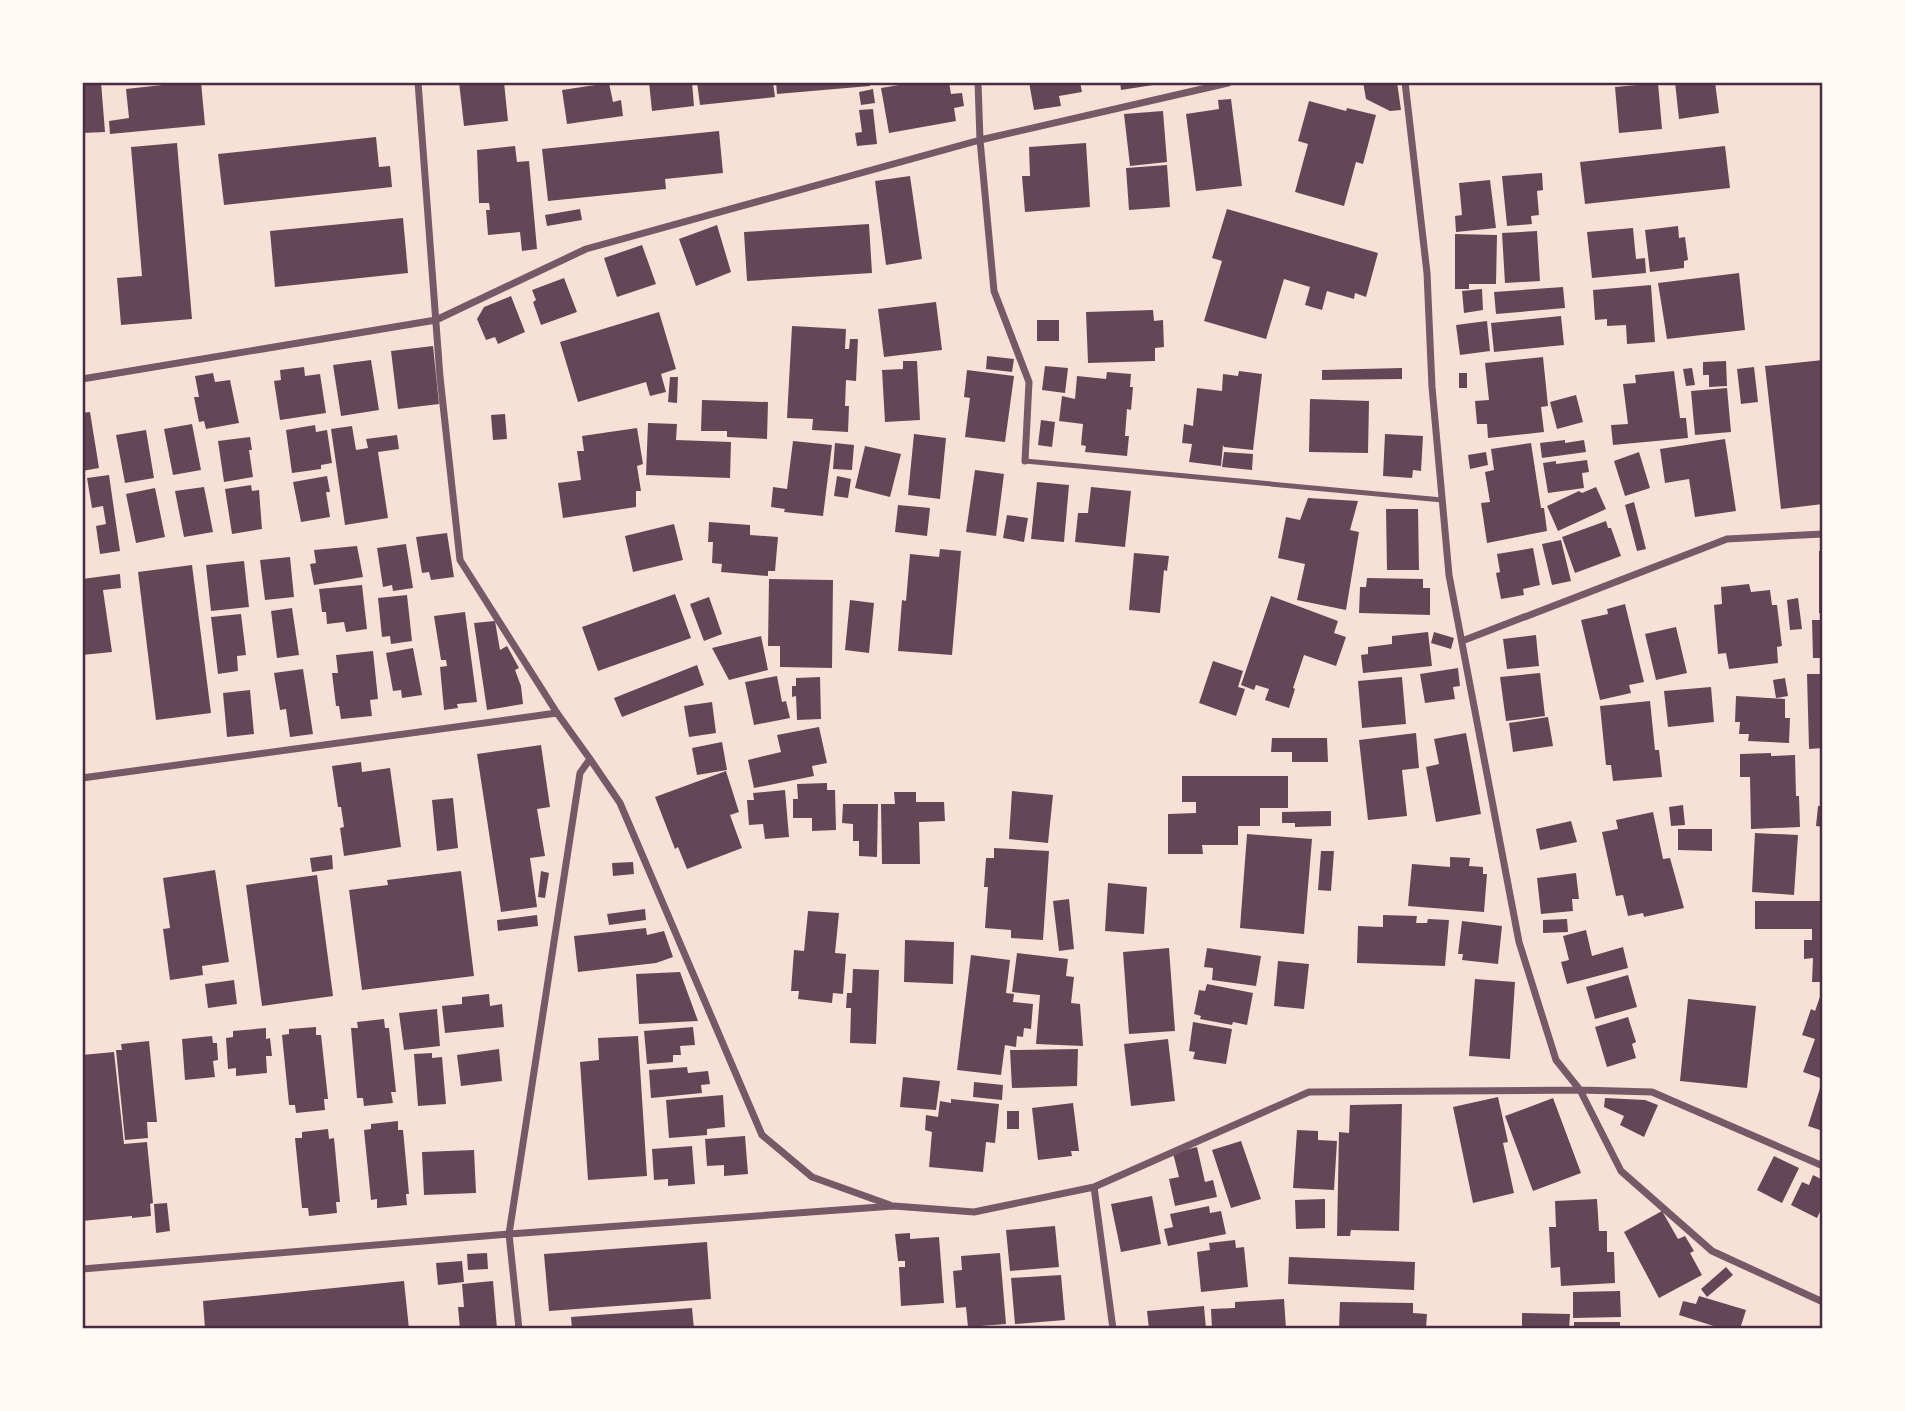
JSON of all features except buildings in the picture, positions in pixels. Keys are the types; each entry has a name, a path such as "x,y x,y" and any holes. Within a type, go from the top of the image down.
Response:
{"street":[{"path":"418,82 436,320 460,560 557,713 620,803 762,1135 812,1177 894,1206"},
{"path":"978,82 980,140 994,291 1029,382 1025,461"},
{"path":"1405,82 1427,273 1432,387 1449,575 1519,942 1556,1060 1580,1090 1621,1171 1712,1251 1823,1302"},
{"path":"82,379 436,320 586,249 980,140 1228,83"},
{"path":"1462,641 1727,539 1823,534"},
{"path":"82,778 557,713"},
{"path":"519,1329 509,1234 580,773 590,758"},
{"path":"82,1269 894,1206 974,1212 1094,1187 1310,1092 1580,1090 1652,1093 1823,1167"},
{"path":"1094,1187 1113,1329"}],"lane":[{"path":"1025,461 1442,500"}]}
